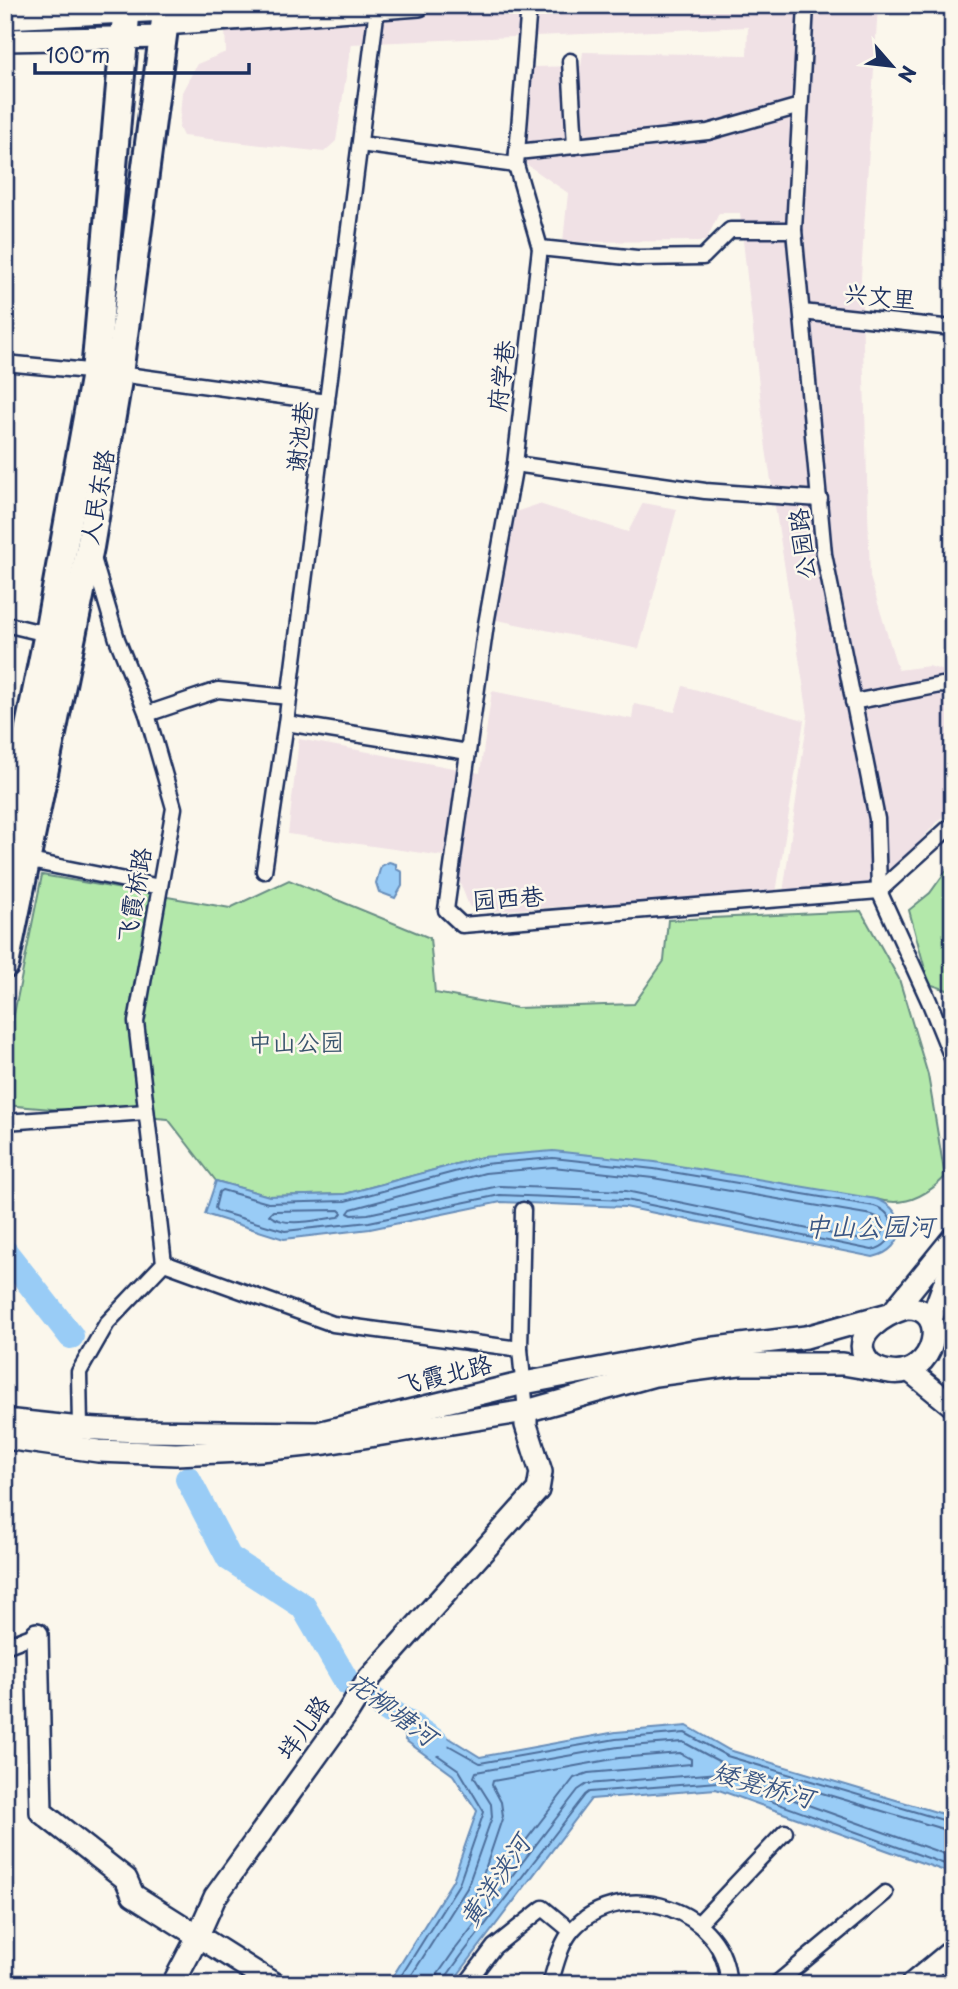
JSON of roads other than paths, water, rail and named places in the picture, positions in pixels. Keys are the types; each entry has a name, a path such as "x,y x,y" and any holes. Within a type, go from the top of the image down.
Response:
{"highway":[{"name":"人民东路","path":"15,854 90,547 107,373 125,18"},
{"name":"人民东路","path":"5,965 15,854 47,634 107,373 165,19"}],"main road":[{"path":"5,18 165,19 419,5"},
{"path":"5,40 125,18"},
{"path":"884,1371 869,1363 863,1352 868,1332 892,1312 953,1238"},
{"path":"953,1269 946,1279 931,1320 932,1345 927,1356 910,1371 953,1406"},
{"name":"飞霞北路","path":"5,1420 80,1428 318,1433 524,1383 699,1350 806,1337 892,1312 914,1308 927,1314 931,1320"},
{"name":"飞霞北路","path":"5,1438 98,1451 176,1454 261,1450 339,1441 526,1411 655,1375 739,1364 843,1363 900,1373 910,1371"},
{"name":"垟儿路","path":"173,1984 215,1897 368,1680 538,1490 541,1472 526,1426 526,1411"},
{"path":"37,1634 41,1812 126,1879 133,1895 274,1984"},
{"path":"912,1984 953,1950"}],"street":[{"name":"府学巷","path":"468,752 486,624 515,464 540,248 517,158 529,5"},
{"name":"公园路","path":"806,5 794,230 824,554 877,819 879,891 953,1059"},
{"name":"谢池巷","path":"264,871 286,723 377,8"},
{"path":"570,61 575,146"},
{"path":"360,144 517,158 575,146 708,132 800,106"},
{"path":"540,248 637,258 703,257 730,230 794,230"},
{"name":"兴文里","path":"802,312 953,328"},
{"path":"5,363 107,373 327,402"},
{"path":"515,464 705,491 820,499"},
{"name":"飞霞桥路","path":"90,547 117,639 147,714 174,808 136,1021 163,1263"},
{"path":"5,624 47,634"},
{"path":"853,702 941,685 953,687"},
{"path":"147,714 218,690 289,697"},
{"path":"286,723 468,752"},
{"name":"园西巷","path":"468,752 446,910 462,925 879,891"},
{"path":"879,891 953,824"},
{"path":"15,854 160,887"},
{"path":"5,1122 146,1112"},
{"path":"523,1210 520,1349 526,1411"},
{"path":"80,1428 79,1372 107,1323 163,1263 333,1324 520,1349"},
{"path":"5,1646 37,1634"},
{"path":"699,1923 785,1832"},
{"path":"776,1984 885,1893"},
{"path":"550,1984 560,1950 571,1931 584,1919 607,1907 635,1902 671,1908 699,1923 715,1939 728,1972 728,1984"},
{"path":"466,1984 494,1947 543,1908 571,1931"}],"water":[{"path":"389,862 396,864 396,869 402,872 402,886 395,898 379,892 376,883 381,866"},
{"name":"中山公园河","path":"553,1151 655,1162 876,1199 895,1212 900,1230 893,1247 873,1257 625,1207 501,1202 370,1229 284,1239 205,1214 216,1181 269,1196 345,1194 482,1157"},
{"path":"409,1713 480,1757 616,1732 687,1726 729,1750 953,1817 953,1874 716,1789 591,1799 451,1984 388,1984 453,1880 477,1811 453,1775 405,1740"}],"waterway":[{"name":"花柳塘河","path":"5,1252 71,1336"},
{"name":"花柳塘河","path":"188,1479 229,1558 303,1606 347,1682 436,1742"}],"park label":[{"name":"中山公园","path":"296,1043"}],"water label":[{"name":"矮凳桥河","path":"763,1785"},
{"name":"黄洋浃河","path":"495,1881"}]}
